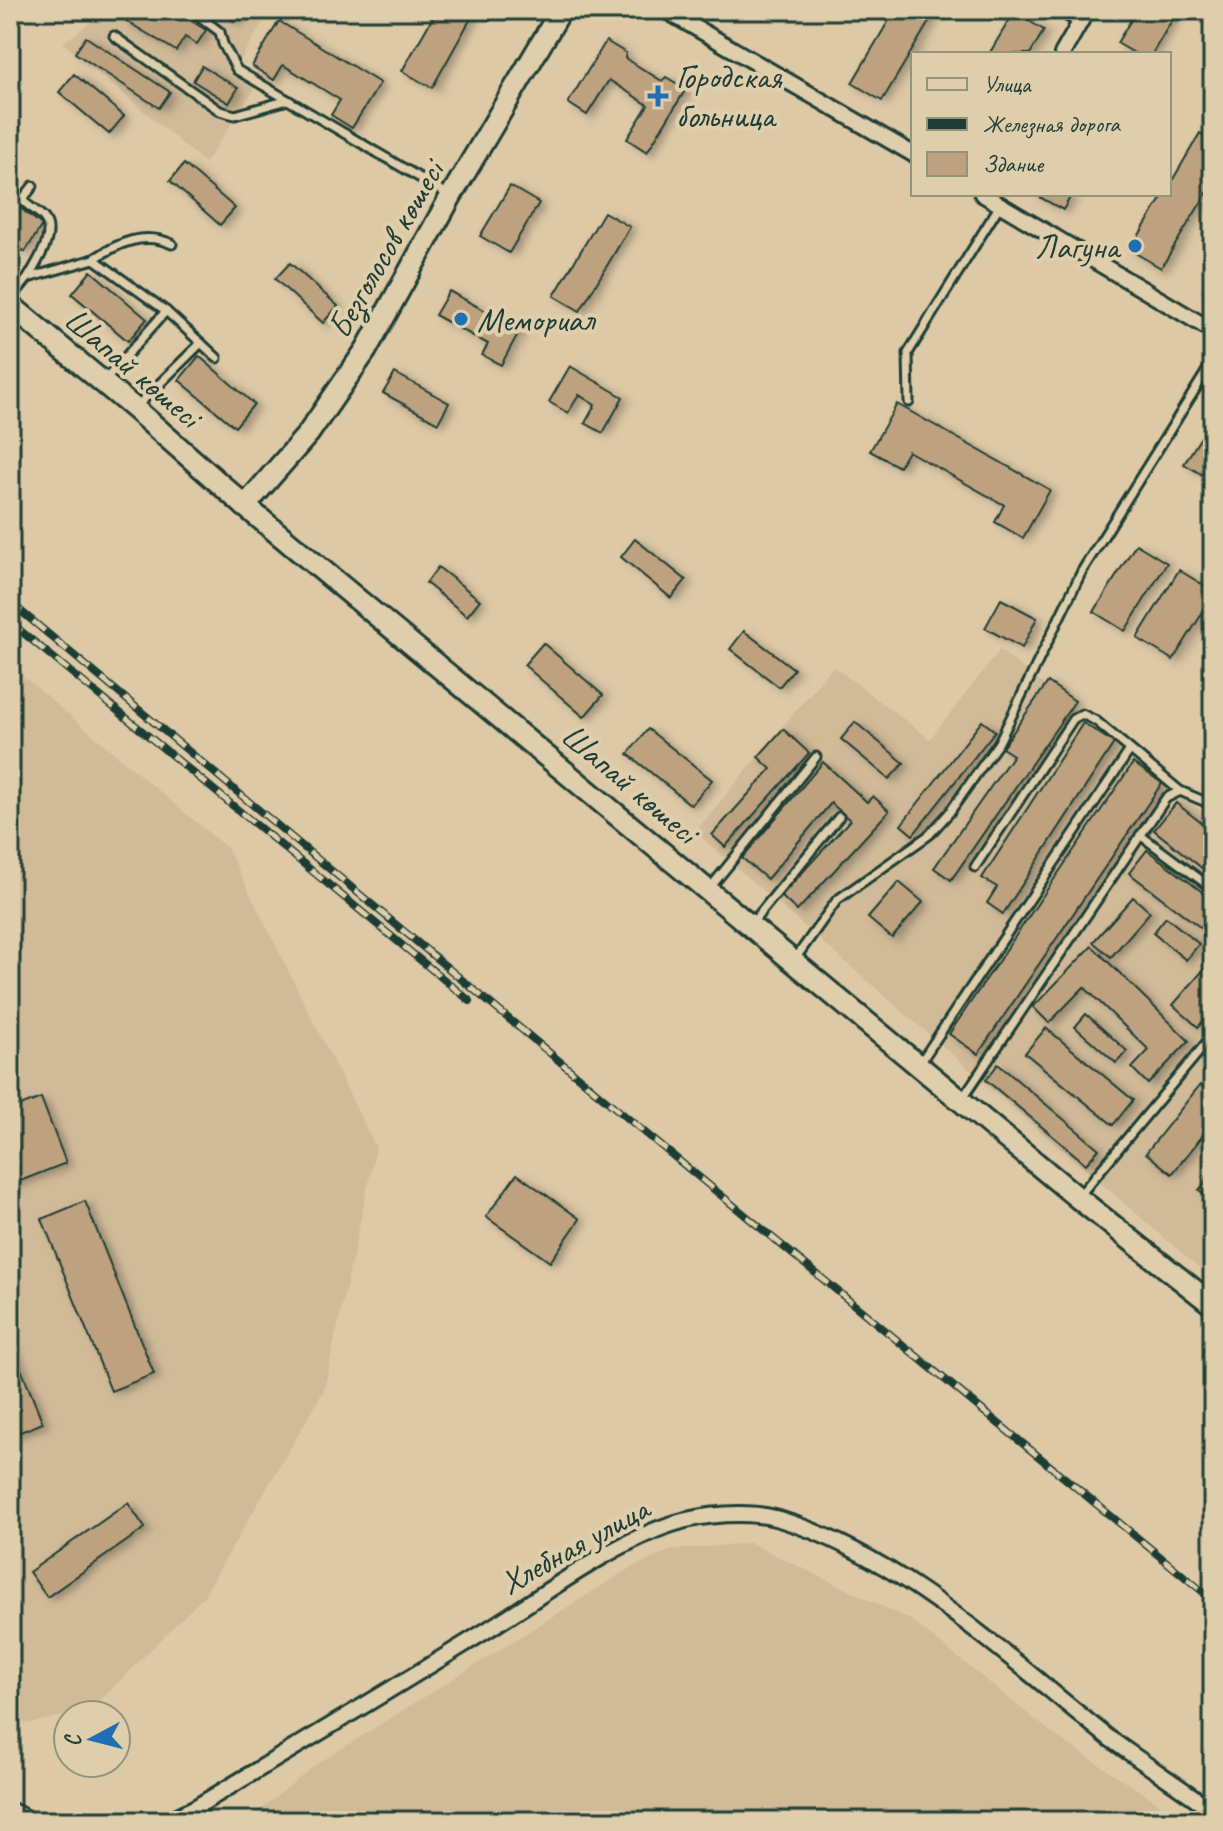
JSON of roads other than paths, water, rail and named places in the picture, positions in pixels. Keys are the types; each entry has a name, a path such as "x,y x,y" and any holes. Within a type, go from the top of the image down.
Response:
{"street":[{"name":"Безголосов көшесі","path":"245,506 308,434 366,350 451,196 561,10"},
{"path":"665,10 911,153"},
{"path":"1063,52 1087,10"},
{"path":"985,196 1213,331"},
{"name":"Шапай көшесі","path":"10,303 245,506 1078,1198 1213,1305"},
{"name":"Хлебная улица","path":"167,1821 196,1807 385,1694 616,1549 672,1524 716,1513 776,1518 829,1537 880,1566 932,1599 1112,1740 1213,1811"},
{"path":"10,1810 31,1821"}],"lane":[{"path":"191,10 220,32 237,70 451,196"},
{"path":"1056,10 1080,24"},
{"path":"114,36 220,111 235,115 288,100"},
{"path":"10,303 28,278 47,236 43,217 22,200 33,186"},
{"path":"909,402 908,353 1000,205"},
{"path":"28,278 94,259 116,245 138,239 158,237 172,244"},
{"path":"94,259 166,311 217,358"},
{"path":"103,382 166,311"},
{"path":"135,409 201,343"},
{"path":"794,961 837,900 929,835 949,813 1016,710 1082,571 1213,361"},
{"path":"975,867 1073,719 1082,714 1096,721 1180,791 1213,805"},
{"path":"919,1064 1130,750"},
{"path":"708,890 816,757"},
{"path":"961,1101 1166,798 1180,791"},
{"path":"750,925 839,817"},
{"path":"1140,835 1213,889"},
{"path":"1078,1198 1213,1035"}],"railway":[{"path":"10,602 649,1136 1213,1600"},
{"path":"10,622 470,1001"}],"place":[{"name":"Городская больница","path":"658,96"},
{"name":"Лагуна","path":"1135,246"},
{"name":"Мемориал","path":"461,319"}]}
